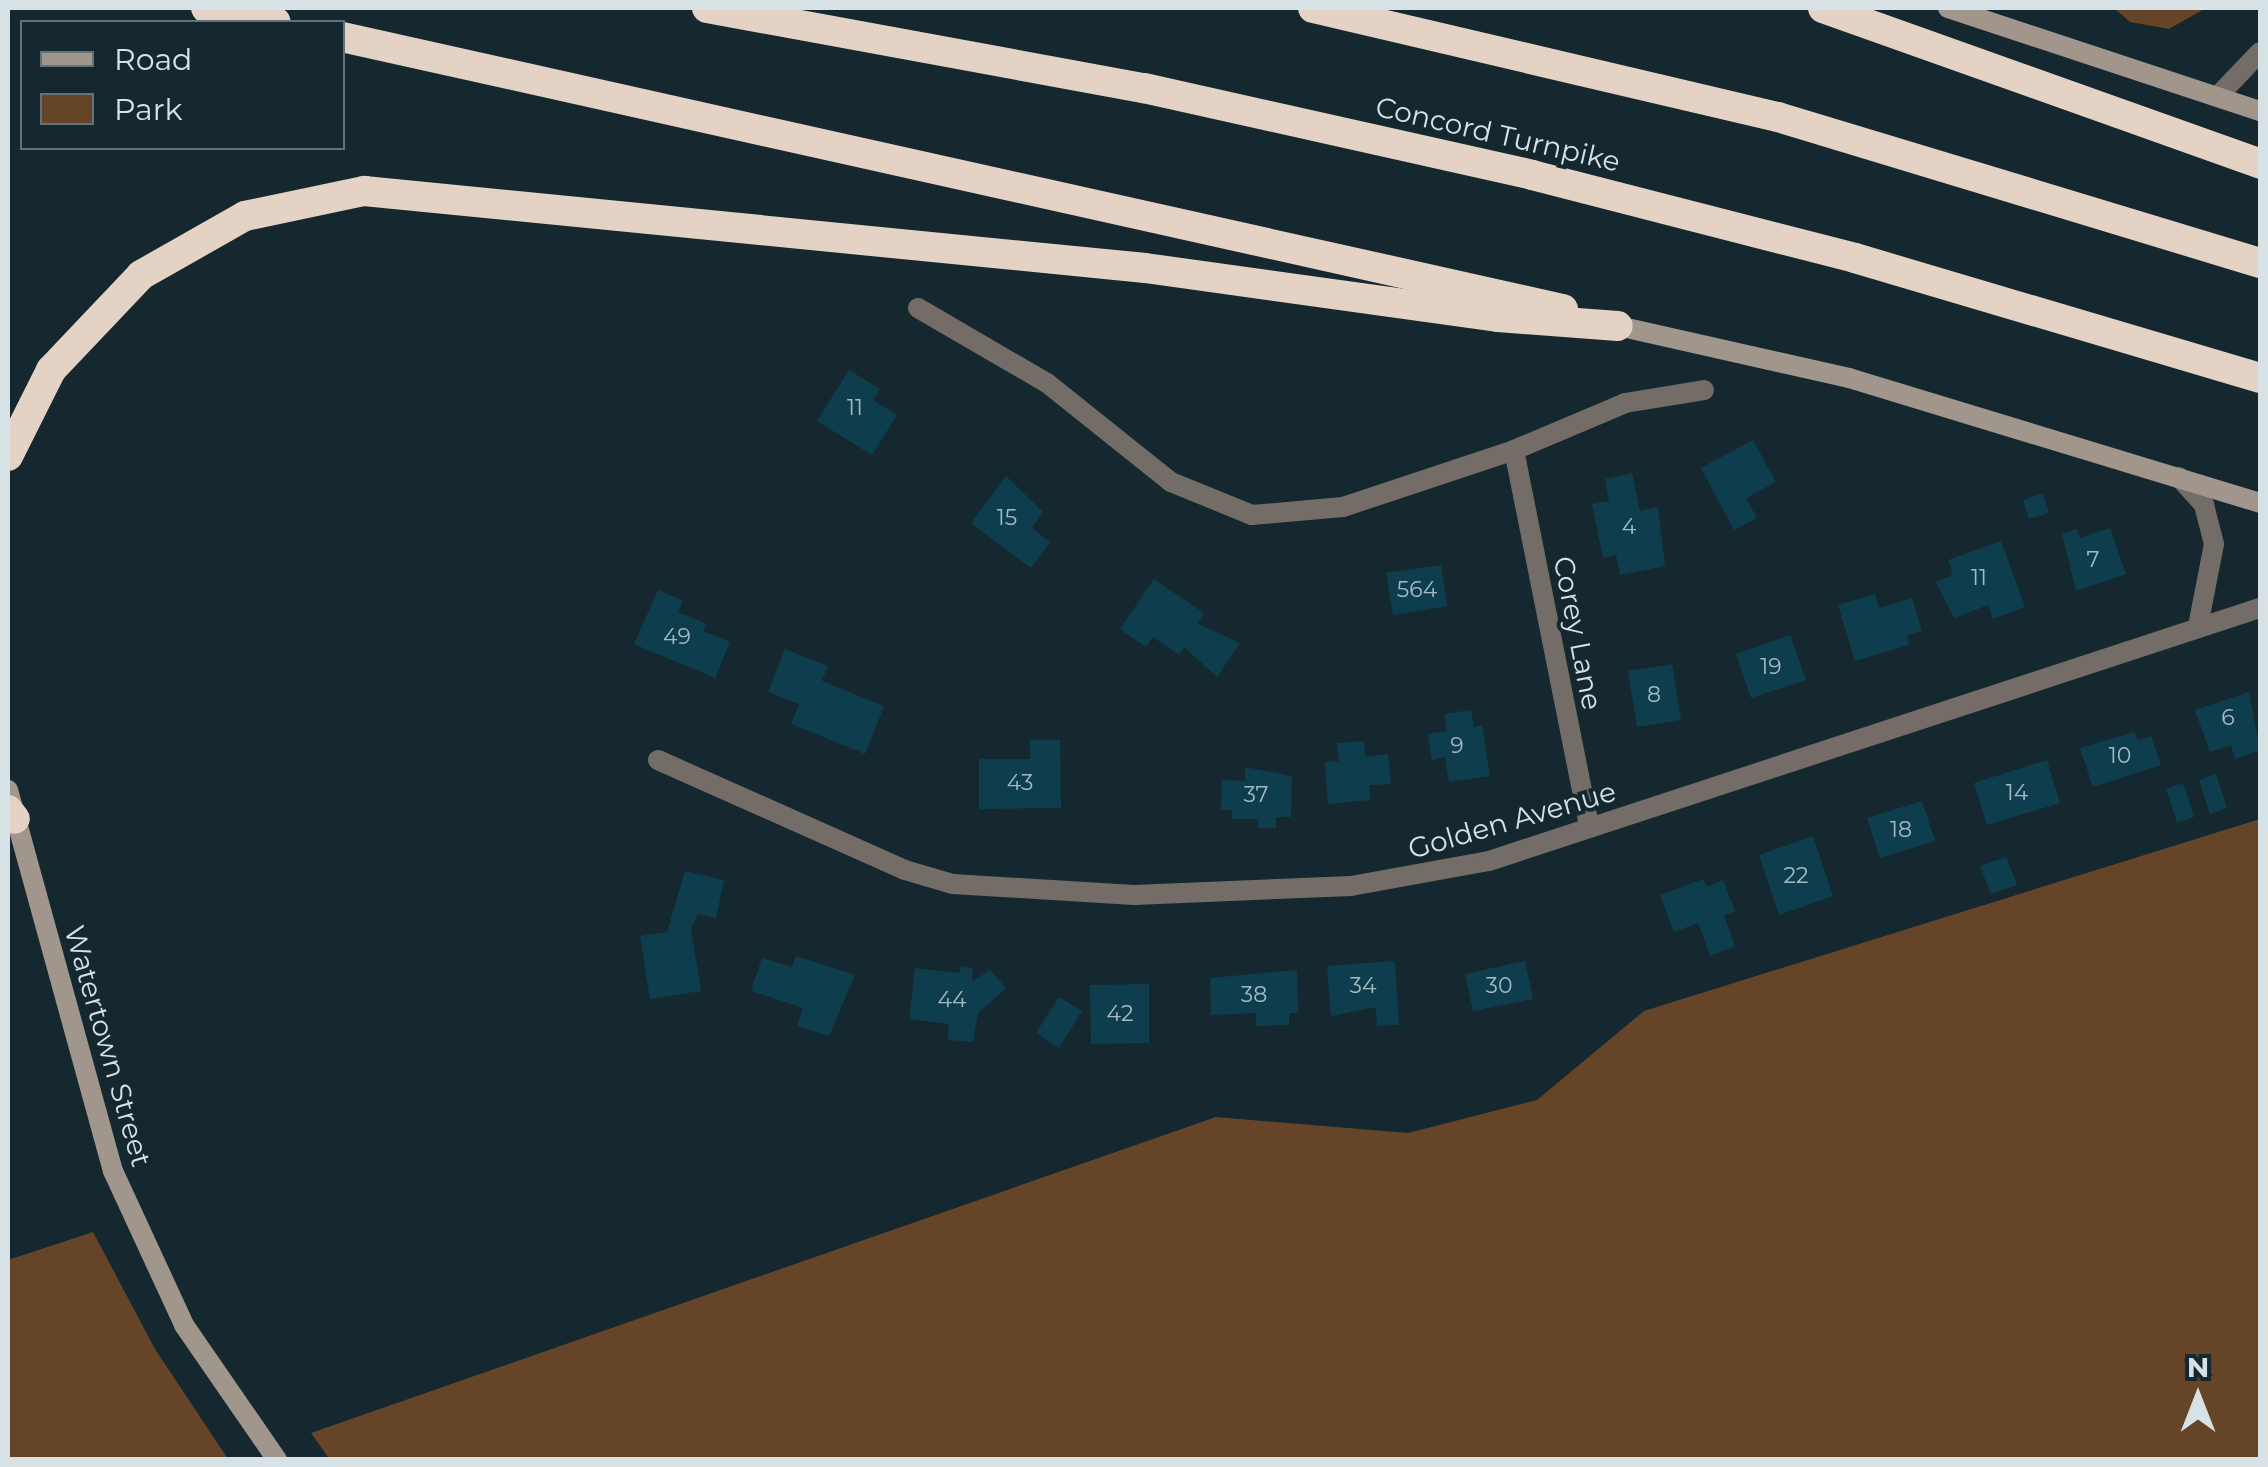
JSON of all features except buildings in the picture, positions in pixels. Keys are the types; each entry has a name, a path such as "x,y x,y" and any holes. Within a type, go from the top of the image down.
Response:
{"highway":[{"path":"206,8 266,20"},
{"name":"Concord Turnpike","path":"706,8 1144,88 1514,170 1855,258 2260,378"},
{"path":"1314,8 1761,113 2260,263"},
{"path":"1822,8 2260,164"},
{"path":"345,38 1504,291 1618,326"},
{"path":"8,456 52,370 141,275 245,216 364,191 1146,268 1498,317 1618,326"}],"main road":[{"path":"1948,8 2260,110"},
{"path":"1618,326 1849,378 2260,503"},
{"name":"Watertown Street","path":"10,806 113,1171 184,1325 277,1460"}],"street":[{"path":"2219,96 2260,52"},
{"path":"918,308 1048,383 1148,468 1219,506 1252,516 1305,516 1514,450 1626,403 1704,390"},
{"name":"Corey Lane","path":"1514,450 1589,827"},
{"path":"2179,478 2204,505 2214,544 2198,626"},
{"name":"Golden Avenue","path":"658,760 905,870 980,887 1134,895 1367,884 1465,868 2260,608"}],"green space":[{"path":"2114,8 2206,8 2169,29 2130,22"},
{"path":"2260,819 2260,1459 330,1460 311,1433 1216,1117 1408,1133 1537,1100 1644,1011"},
{"path":"93,1232 155,1349 228,1459 8,1459 8,1260"}]}
